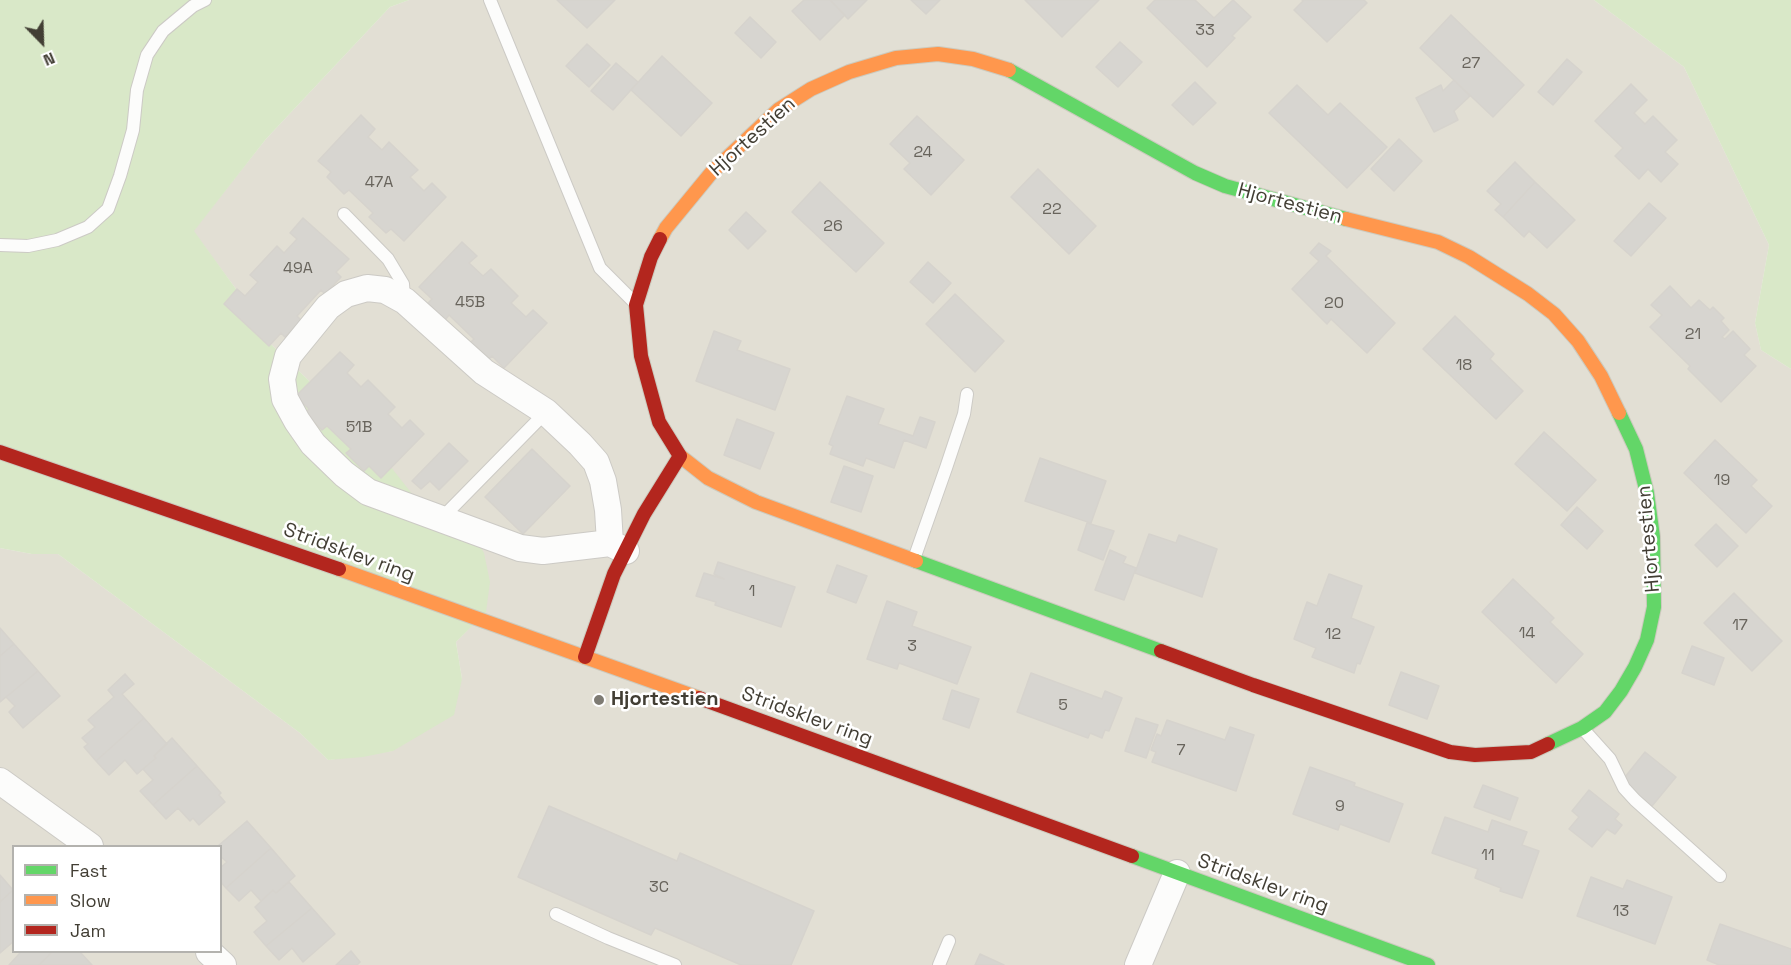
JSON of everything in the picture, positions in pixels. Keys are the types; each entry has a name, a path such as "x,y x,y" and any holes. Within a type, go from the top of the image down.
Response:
{"street":[{"name":"Hjortestien","path":"938,54 974,59 1011,71 1163,156 1225,186 1296,207 1438,242 1500,275 1554,314 1578,341 1601,376 1636,449 1647,493 1653,537 1654,607 1647,640 1635,667 1605,712 1582,728 1531,752 1475,755 1450,752 1253,685 730,491 708,478 680,456 659,422 641,356 636,305 651,257 666,228 712,172 778,110 811,88 849,72 896,58 938,54"},
{"path":"585,657 614,574 618,547 603,481 596,462 580,444 546,412 484,372 405,301 385,290 367,288 346,294 328,307 288,357 282,379 285,399 313,444 344,474 368,492 520,548 543,551 618,547 644,514 680,456"},
{"name":"Stridsklev ring","path":"0,452 219,526 585,657 1428,965"},
{"path":"0,781 89,845"},
{"path":"1138,965 1177,873"},
{"path":"211,953 223,965"}],"lane":[{"path":"0,245 28,246 57,240 88,227 108,209 133,130 137,90 147,55 163,31 193,6 205,0"},
{"path":"490,0 600,268 636,305"},
{"path":"344,214 388,259 403,284 405,301"},
{"path":"913,560 964,414 967,394"},
{"path":"440,520 546,412"},
{"path":"1582,728 1610,759 1624,788 1635,800 1720,876"},
{"path":"556,914 675,965"},
{"path":"939,965 949,941"}],"shaded area":[{"path":"409,0 1594,0 1684,67 1769,245 1755,323 1761,350 1791,369 1791,965 0,965 0,548 32,554 58,554 300,733 328,760 392,751 418,735 462,679 456,642 486,611 435,523 328,399 256,330 236,289 193,231 266,139 390,7"}],"green space":[{"path":"0,0 409,0 390,7 266,139 194,231 236,289 256,330 357,424 435,523 468,527 484,553 490,582 486,612 456,642 462,679 454,715 393,751 363,757 328,760 300,733 58,554 32,554 0,548"},
{"path":"1594,0 1791,0 1791,369 1761,350 1755,323 1769,245 1684,67"}],"building":[{"path":"557,0 615,0 587,28"},
{"path":"804,0 830,0 845,15 820,40 792,11"},
{"path":"830,0 867,0 848,19"},
{"path":"911,0 940,0 926,14"},
{"path":"1025,0 1099,0 1062,37"},
{"path":"1155,0 1195,0 1214,18 1233,0 1251,17 1232,36 1235,38 1207,67 1147,8"},
{"path":"1302,0 1364,0 1367,3 1327,42 1294,10"},
{"path":"1451,15 1524,85 1493,117 1420,48"},
{"path":"750,17 776,42 761,58 735,33"},
{"path":"1120,42 1142,62 1118,87 1096,67"},
{"path":"587,44 610,65 589,87 566,66"},
{"path":"662,56 712,103 681,136 631,90"},
{"path":"1567,59 1582,72 1553,105 1538,92"},
{"path":"616,63 638,82 613,110 591,91"},
{"path":"1454,80 1470,96 1454,111 1458,120 1434,132 1416,98 1441,85 1443,91"},
{"path":"1195,82 1216,103 1193,125 1172,105"},
{"path":"1631,84 1647,100 1634,113 1645,124 1653,116 1677,140 1665,152 1678,164 1661,182 1648,169 1639,179 1615,156 1623,148 1595,121"},
{"path":"1297,85 1328,115 1340,103 1387,147 1347,188 1269,113"},
{"path":"361,115 375,129 368,137 382,150 389,142 418,170 410,177 424,191 432,183 446,197 404,241 391,229 386,233 369,217 373,213 349,190 344,194 327,177 331,172 318,161"},
{"path":"917,116 964,160 931,195 904,169 910,163 890,144"},
{"path":"1399,139 1422,161 1394,191 1371,169"},
{"path":"1515,162 1535,182 1503,217 1495,210 1501,204 1487,191"},
{"path":"1038,169 1096,226 1069,254 1011,197"},
{"path":"820,182 884,243 856,272 792,212"},
{"path":"1535,182 1575,220 1547,248 1529,231 1524,237 1503,217"},
{"path":"1649,203 1666,218 1631,256 1614,241"},
{"path":"746,212 766,231 748,249 729,230"},
{"path":"303,218 349,259 336,272 341,277 325,294 321,290 297,316 301,320 285,337 281,333 269,346 224,304 237,289 245,296 258,282 250,275 277,246 284,253 297,239 290,233"},
{"path":"462,242 477,256 469,263 483,276 491,269 518,296 511,303 526,317 533,310 547,323 504,368 492,356 488,360 470,343 474,339 449,315 445,320 428,303 432,299 419,287"},
{"path":"1319,243 1331,251 1326,256 1395,323 1367,353 1331,319 1327,324 1292,289 1319,261 1310,253"},
{"path":"928,262 951,283 933,303 910,282"},
{"path":"1670,286 1691,308 1699,300 1710,310 1713,307 1724,318 1721,321 1729,330 1722,337 1725,339 1733,331 1750,349 1744,355 1756,366 1721,402 1688,369 1690,366 1650,327 1662,315 1651,305"},
{"path":"955,294 1004,341 975,372 926,324"},
{"path":"1455,316 1494,354 1490,359 1523,391 1496,419 1423,349"},
{"path":"714,331 741,341 737,350 790,369 775,410 696,381"},
{"path":"340,352 354,365 347,373 361,387 368,380 395,407 388,414 402,428 410,420 424,434 381,478 369,466 364,471 346,453 351,449 327,426 322,430 305,413 309,409 296,396"},
{"path":"847,396 884,409 878,424 913,436 920,417 935,422 926,448 904,440 894,468 866,458 863,466 830,454 833,446 829,444"},
{"path":"737,419 774,433 760,469 724,455"},
{"path":"1544,432 1596,480 1567,511 1515,464"},
{"path":"1715,440 1757,480 1751,486 1772,506 1746,533 1684,473"},
{"path":"449,443 468,461 439,490 430,481 421,489 412,481"},
{"path":"532,449 570,486 523,534 485,497"},
{"path":"1040,458 1106,481 1091,523 1025,501"},
{"path":"844,466 873,476 861,512 831,502"},
{"path":"1577,507 1603,531 1587,549 1561,525"},
{"path":"1087,523 1114,531 1103,560 1078,550"},
{"path":"1716,524 1738,546 1717,567 1695,545"},
{"path":"1149,534 1176,543 1179,535 1217,549 1202,597 1135,573"},
{"path":"1110,550 1126,557 1123,563 1136,568 1124,600 1095,590"},
{"path":"718,562 795,587 781,627 715,605 716,602 696,596 704,573 724,579 714,574"},
{"path":"837,565 867,576 856,603 827,592"},
{"path":"1329,574 1362,586 1351,618 1374,627 1360,664 1357,663 1354,673 1312,657 1316,648 1294,639 1307,602 1317,606"},
{"path":"1513,579 1554,618 1550,622 1583,654 1556,683 1482,612"},
{"path":"1734,593 1782,641 1752,671 1704,623"},
{"path":"887,601 917,612 912,626 971,647 957,684 899,663 897,669 867,659"},
{"path":"0,628 14,644 0,656"},
{"path":"14,644 38,671 0,702 0,656"},
{"path":"1692,646 1724,658 1714,685 1682,673"},
{"path":"38,671 60,696 23,728 9,712 15,706 6,697"},
{"path":"1401,672 1439,686 1427,719 1389,705"},
{"path":"1031,673 1102,699 1105,691 1122,698 1109,731 1105,730 1102,738 1090,733 1088,738 1017,712"},
{"path":"125,674 134,684 122,694 144,718 96,761 84,747 88,744 82,738 95,727 88,720 114,697 108,690"},
{"path":"952,690 979,699 969,728 943,719"},
{"path":"144,718 167,744 154,756 156,758 137,774 125,760 109,775 96,761"},
{"path":"1136,718 1158,725 1146,758 1125,751"},
{"path":"1167,720 1225,740 1230,727 1254,735 1236,791 1152,762 1156,752 1151,750 1157,734 1161,736"},
{"path":"172,738 197,766 153,805 140,791 153,780 143,769 156,758 154,756"},
{"path":"1645,752 1676,777 1652,806 1621,782"},
{"path":"197,766 221,793 219,795 225,802 199,825 193,818 190,821 178,808 166,819 153,805"},
{"path":"1310,767 1403,804 1389,842 1340,824 1338,830 1293,814"},
{"path":"1483,785 1518,798 1510,820 1474,807"},
{"path":"1589,790 1619,814 1615,819 1622,825 1615,834 1607,829 1592,847 1569,829 1579,817 1572,811"},
{"path":"549,806 677,861 680,853 814,911 791,965 741,965 655,928 651,935 518,877"},
{"path":"1445,817 1488,832 1492,820 1527,832 1522,845 1539,851 1522,898 1500,891 1501,888 1475,878 1478,869 1432,853"},
{"path":"247,821 271,848 226,888 222,883 222,866 227,862 222,858 222,845 219,845"},
{"path":"271,848 295,876 276,893 273,890 261,901 251,890 239,901 226,888"},
{"path":"0,875 12,891 0,902"},
{"path":"1591,877 1623,889 1627,880 1672,897 1655,944 1577,916"},
{"path":"289,882 312,908 266,946 254,932 267,921 255,907 273,890 276,893"},
{"path":"12,891 12,943 0,953 0,902"},
{"path":"312,908 335,934 303,962 292,948 279,960 266,946"},
{"path":"1720,924 1791,949 1791,965 1719,965 1707,960"},
{"path":"351,951 360,962 357,965 336,965"},
{"path":"20,953 51,953 39,965 9,965"},
{"path":"51,953 81,953 92,965 39,965"},
{"path":"980,954 1004,965 975,965"}],"traffic: fast":[{"path":"1009,70 1195,173 1225,186 1346,219"},
{"path":"1548,744 1582,728 1605,712 1621,691 1647,640 1654,607 1653,537 1647,493 1636,449 1619,413"},
{"path":"916,561 1161,651"},
{"path":"1132,856 1428,965"}],"traffic: slow":[{"path":"660,239 666,228 712,172 778,110 811,89 849,72 896,58 938,54 973,59 1009,70"},
{"path":"1346,219 1438,242 1469,257 1528,294 1554,314 1578,341 1601,376 1619,413"},
{"path":"680,456 708,478 756,502 916,561"},
{"path":"339,569 699,698"}],"traffic: jam":[{"path":"585,657 614,574 644,514 680,456 659,422 641,356 636,305 651,257 660,239"},
{"path":"0,452 339,569"},
{"path":"1161,651 1450,752 1475,755 1531,752 1548,744"},
{"path":"699,698 1132,856"}],"place":[{"name":"Hjortestien","path":"599,700"}]}
